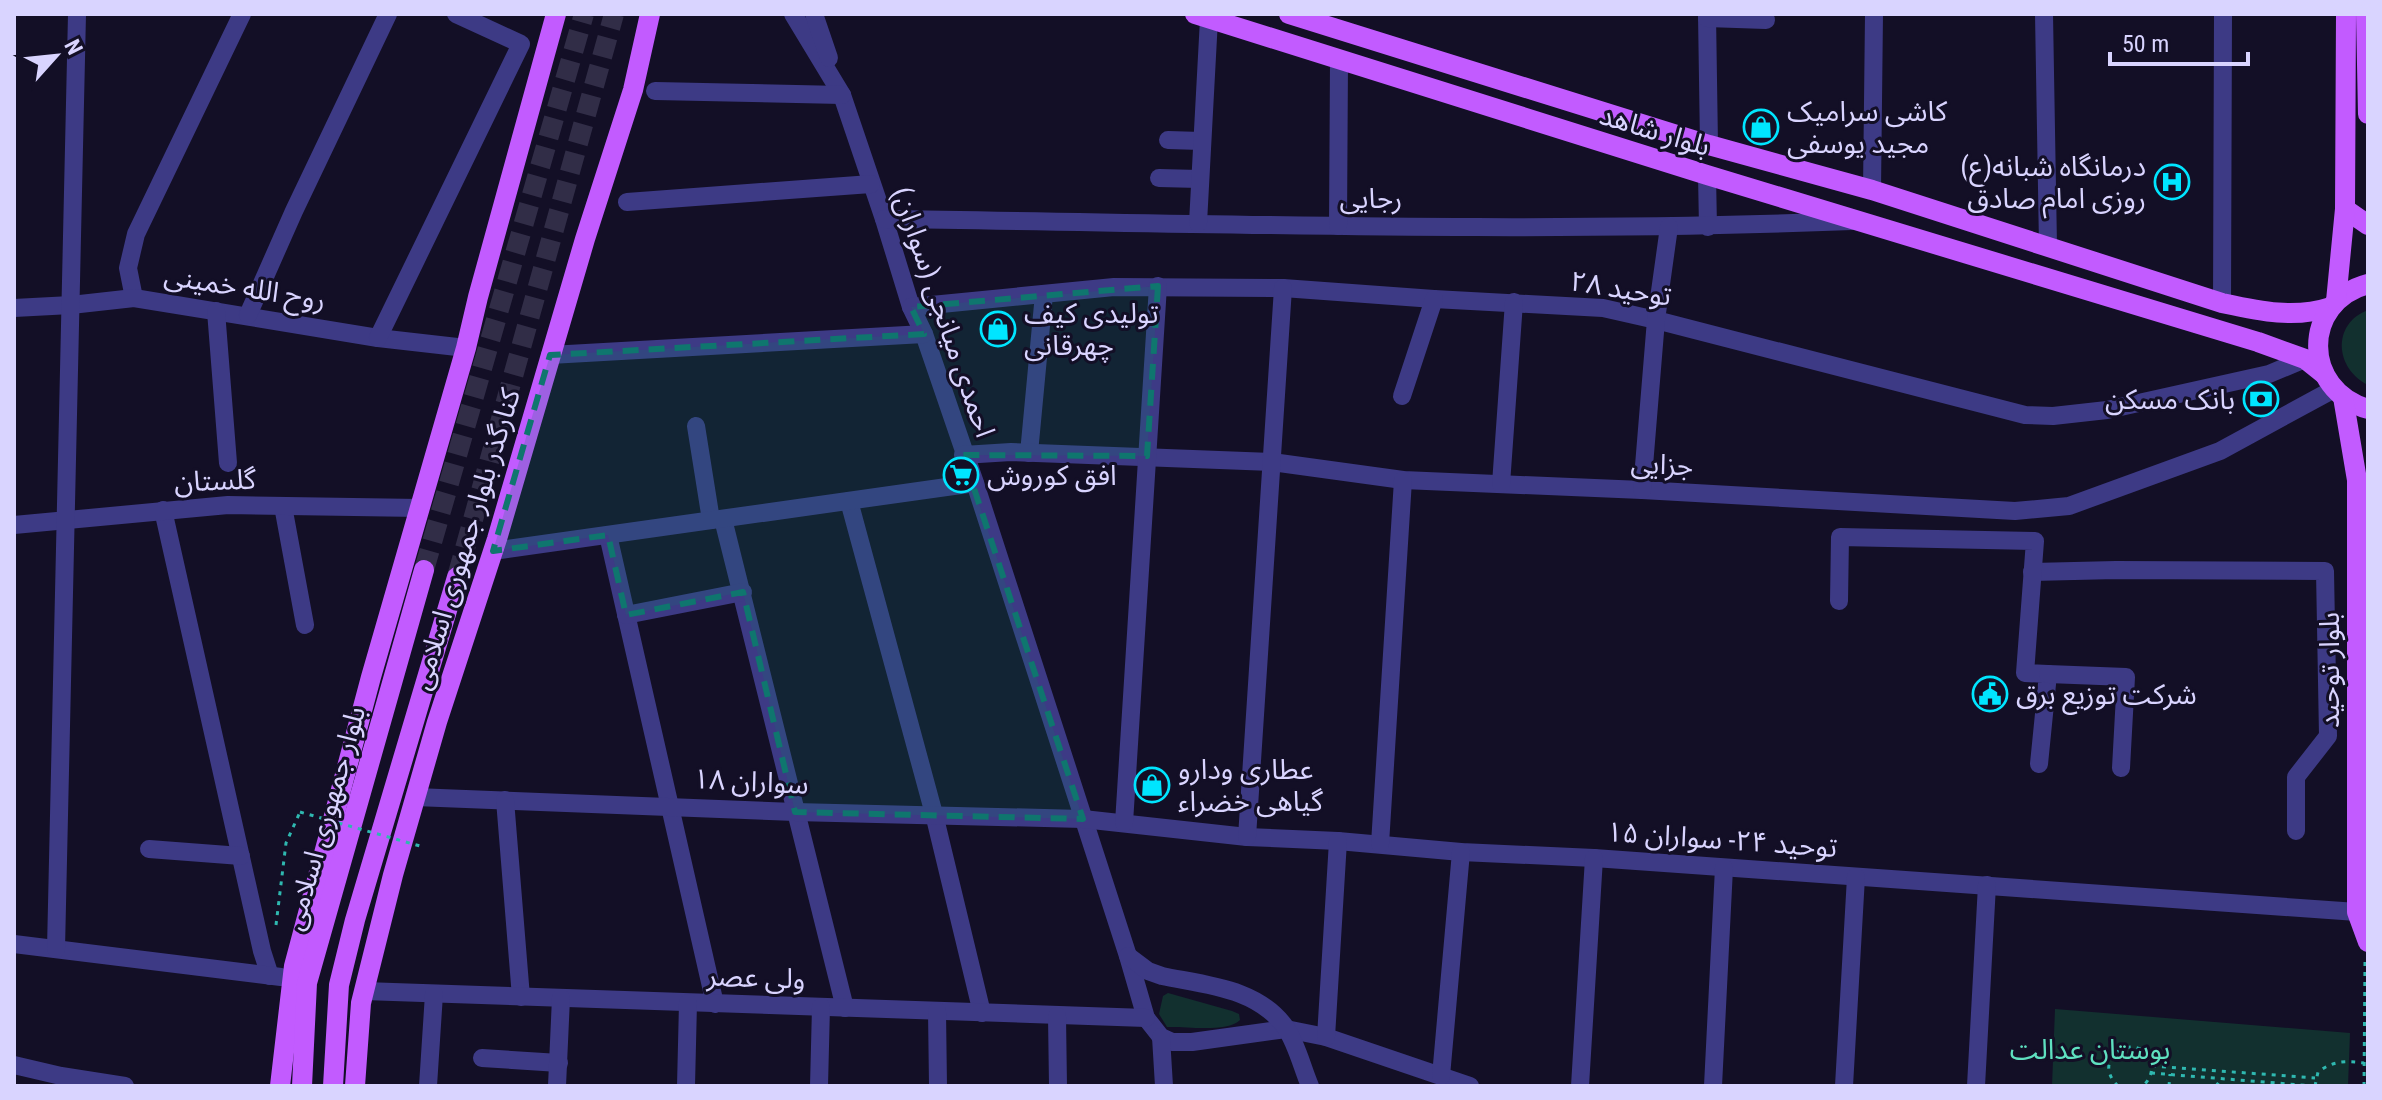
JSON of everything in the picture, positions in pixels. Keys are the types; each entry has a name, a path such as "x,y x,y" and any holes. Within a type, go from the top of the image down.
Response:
{"main road":[{"name":"کنارگذر بلوار جمهوری اسلامی","path":"280,1086 281,977 466,348 556,14"},
{"name":"کنارگذر بلوار جمهوری اسلامی","path":"355,1086 364,991 386,898 633,90 650,14"},
{"name":"بلوار شاهد","path":"1289,14 1330,20 1709,145 1872,190 2222,303 2264,312 2312,313 2334,304 2349,291 2368,284"},
{"path":"2334,304 2345,209 2346,14"},
{"path":"2366,14 2368,114"},
{"name":"بلوار شاهد","path":"1202,16 1707,175 2262,343 2305,359 2357,406 2368,409"},
{"path":"2345,209 2368,225"},
{"name":"بلوار توحید","path":"2334,304 2319,333 2318,347 2362,474 2357,912 2367,952"},
{"path":"2262,343 2284,335 2277,317 2264,312"},
{"name":"بلوار جمهوری اسلامی","path":"302,1086 307,983 424,570"},
{"name":"بلوار جمهوری اسلامی","path":"333,1086 342,972 457,577"}],"street":[{"path":"56,949 77,14"},
{"path":"134,298 128,268 136,234 242,14"},
{"path":"248,315 388,14"},
{"path":"378,338 521,44 456,14"},
{"name":"احمدی میانجی (سواران)","path":"793,14 842,95 911,307 924,334 975,483 1146,1018"},
{"path":"655,91 842,95 814,14"},
{"path":"1872,190 1874,14"},
{"path":"2044,14 2048,246"},
{"path":"2222,303 2223,14"},
{"path":"1198,223 1202,16"},
{"path":"1709,145 1707,16 1766,20"},
{"path":"1338,226 1339,61"},
{"path":"1168,140 1201,141"},
{"path":"1707,175 1708,227"},
{"path":"1159,178 1199,179"},
{"path":"627,202 871,184"},
{"name":"رجایی","path":"884,219 1669,227 1858,221"},
{"path":"1642,490 1656,320 1669,227"},
{"path":"1124,823 1158,286"},
{"name":"توحید ۲۸","path":"911,307 1114,287 1158,286 1283,288 1603,308 2025,415 2053,416 2107,410 2269,374 2305,359"},
{"path":"1247,837 1283,288"},
{"path":"1029,453 1044,294"},
{"name":"روح الله خمینی","path":"14,308 134,298 378,338 466,348"},
{"path":"1402,396 1434,299"},
{"path":"1501,484 1514,302"},
{"path":"216,311 228,463"},
{"path":"550,355 924,334"},
{"name":"جزایی","path":"963,455 1029,453 1272,462 1403,480 2015,511 2069,506 2220,451 2334,387"},
{"path":"696,426 717,520 743,592 845,1008"},
{"path":"1380,844 1403,480"},
{"path":"493,551 975,483"},
{"path":"849,501 934,814 982,1013"},
{"name":"گلستان","path":"14,525 228,505 420,508"},
{"path":"283,506 305,625"},
{"path":"163,510 262,951 281,977"},
{"path":"608,535 715,1004"},
{"path":"1839,601 1840,537 2035,541 2025,673 2126,677 2121,768"},
{"path":"2032,572 2325,571 2328,736 2296,777 2296,831"},
{"path":"626,615 743,592"},
{"path":"2039,764 2048,674"},
{"path":"2328,736 2357,738"},
{"name":"سواران ۱۸","path":"415,797 795,812 1083,819"},
{"path":"505,800 521,997"},
{"name":"توحید ۲۴- سواران ۱۵","path":"1083,819 1247,837 1594,858 2357,912"},
{"path":"1326,1037 1338,841"},
{"path":"149,849 241,856"},
{"path":"1441,1076 1461,852"},
{"path":"1580,1086 1594,858"},
{"path":"1713,1086 1724,868"},
{"path":"1844,1086 1856,877"},
{"path":"1976,1086 1987,885"},
{"path":"14,944 281,977"},
{"path":"1128,956 1148,971 1251,997 1269,1009 1286,1029 1309,1086"},
{"name":"ولی عصر","path":"364,991 1146,1018"},
{"path":"428,1086 434,994"},
{"path":"557,1086 561,998"},
{"path":"686,1086 688,1003"},
{"path":"819,1086 821,1007"},
{"path":"937,1011 938,1086"},
{"path":"1057,1016 1058,1086"},
{"path":"1146,1018 1161,1037 1172,1042 1286,1029 1326,1037 1470,1086"},
{"path":"1161,1037 1164,1086"},
{"path":"482,1058 559,1063"},
{"path":"14,1065 60,1081 125,1086"}],"path":[{"path":"275,932 286,843 300,812 420,846"},
{"path":"2364,1086 2367,952"},
{"path":"2118,1086 2110,1077 2109,1062 2125,1047 2145,1053 2152,1066 2149,1079 2143,1086"},
{"path":"2151,1073 2257,1084 2314,1086 2318,1072 2332,1064 2344,1061 2364,1063"},
{"path":"2152,1066 2315,1078"},
{"path":"2169,1086 2170,1074"},
{"path":"2216,1086 2222,1078"}],"highlighted area":[{"path":"1158,286 1147,456 963,455 1083,819 795,812 743,592 626,615 608,535 493,551 550,355 924,334 911,307"}],"green space":[{"path":"2368,310 2368,385 2349,368 2342,347 2348,325"},
{"path":"1168,993 1232,1011 1239,1014 1240,1020 1216,1028 1167,1027 1159,1014 1163,996"},
{"name":"بوستان عدالت","path":"2055,1009 2350,1033 2348,1086 2052,1086"}],"tunnel":[{"path":"424,570 584,14"},
{"path":"457,577 614,14"}],"place":[{"name":"کاشی سرامیک مجید یوسفی","path":"1761,127"},
{"name":"(ع)درمانگاه شبانه روزی امام صادق","path":"2172,182"},
{"name":"تولیدی کیف چهرقانی","path":"998,329"},
{"name":"بانک مسکن","path":"2261,399"},
{"name":"افق کوروش","path":"961,475"},
{"name":"شرکت توزیع برق","path":"1990,694"},
{"name":"عطاری ودارو گیاهی خضراء","path":"1152,785"}]}
